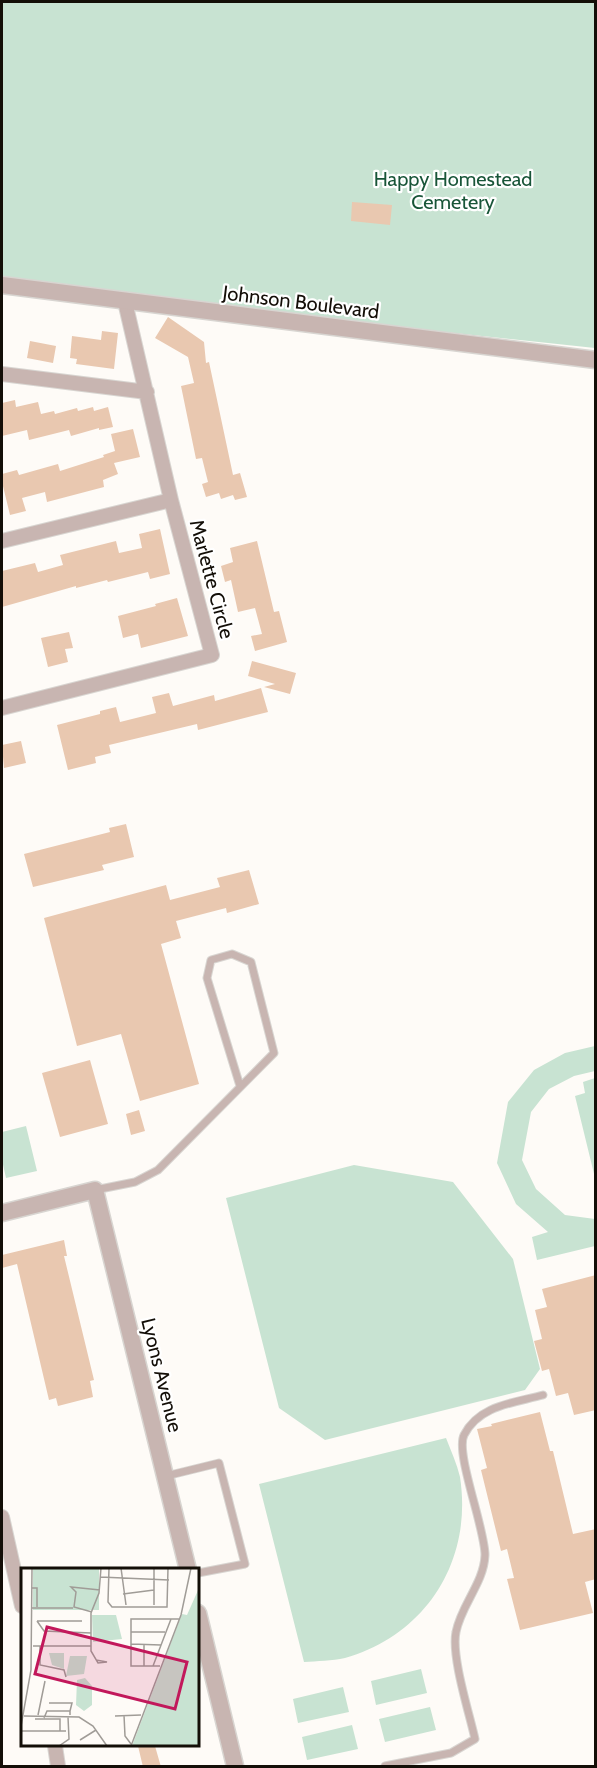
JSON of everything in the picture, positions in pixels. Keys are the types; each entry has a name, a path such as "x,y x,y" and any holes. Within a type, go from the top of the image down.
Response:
{"street":[{"name":"Johnson Boulevard","path":"2,285 596,360"},
{"name":"Marlette Circle","path":"2,708 212,655 171,500 125,302"},
{"path":"2,374 147,392"},
{"path":"2,541 171,500"},
{"path":"2,1213 95,1190"},
{"name":"Lyons Avenue","path":"95,1190 188,1568"},
{"path":"2,1517 21,1602"},
{"path":"200,1621 235,1767"},
{"path":"55,1747 58,1767"}],"lane":[{"path":"95,1190 135,1182 158,1170 274,1053 251,962 232,954 211,960 207,978 240,1086"},
{"path":"385,1767 451,1752 475,1739 456,1653 456,1632 466,1604 479,1580 485,1556 465,1466 463,1437 475,1419 490,1409 543,1395"},
{"path":"165,1476 219,1463 245,1564 200,1574"}],"green space":[{"name":"Happy Homestead Cemetery","path":"2,2 595,2 595,348 194,305 2,277"},
{"path":"595,1046 595,1071 574,1076 549,1089 531,1112 522,1160 536,1189 565,1215 595,1219 595,1246 537,1260 532,1237 548,1232 516,1204 497,1163 508,1102 534,1070 565,1053"},
{"path":"596,1078 595,1178 575,1096 585,1093 583,1082"},
{"path":"26,1126 37,1171 6,1178 2,1160 2,1132"},
{"path":"354,1165 453,1182 513,1259 540,1369 525,1390 325,1440 279,1408 226,1198"},
{"path":"446,1438 460,1477 462,1508 459,1537 451,1565 438,1590 420,1613 399,1632 374,1647 345,1658 304,1662 259,1484"},
{"path":"421,1669 427,1693 376,1705 371,1681"},
{"path":"343,1687 349,1712 298,1723 293,1699"},
{"path":"430,1707 436,1730 385,1742 379,1719"},
{"path":"352,1725 358,1749 307,1760 302,1737"}],"building":[{"path":"352,202 392,205 390,225 351,221"},
{"path":"168,317 204,342 206,363 209,362 233,475 240,473 247,497 235,500 233,495 221,499 219,493 206,497 202,484 208,482 202,458 196,459 181,386 194,383 188,357 155,338"},
{"path":"102,331 118,333 114,369 76,364 77,359 70,358 72,336 101,340"},
{"path":"30,341 56,346 53,363 27,358"},
{"path":"15,400 16,407 38,402 41,414 54,411 55,414 77,408 78,411 93,407 94,411 108,407 113,427 99,430 99,428 71,436 69,430 29,440 27,430 2,436 2,403"},
{"path":"133,429 140,457 114,463 118,474 103,480 104,487 47,502 45,492 22,498 26,511 10,515 2,474 17,470 19,475 58,464 60,471 104,457 103,455 115,451 111,434"},
{"path":"160,529 170,574 150,579 148,572 108,582 107,580 76,588 76,586 2,607 2,571 35,563 38,572 63,565 60,555 116,541 119,553 142,548 139,534"},
{"path":"257,541 274,612 279,611 287,642 255,651 251,636 262,634 255,608 238,612 231,580 225,582 221,566 233,562 230,548"},
{"path":"177,598 188,636 141,648 138,634 123,638 118,616"},
{"path":"69,632 73,648 65,649 68,662 48,667 41,638"},
{"path":"252,661 296,673 290,694 264,687 275,684 248,676"},
{"path":"261,688 268,712 198,730 197,724 109,745 111,753 95,757 96,763 68,770 57,725 100,714 100,711 116,707 120,722 156,713 152,697 169,693 173,706 214,695 215,701"},
{"path":"21,741 26,763 4,768 2,745"},
{"path":"126,824 134,857 102,865 104,870 33,887 24,854 110,832 109,828"},
{"path":"249,870 259,904 227,913 226,908 176,921 181,938 161,944 199,1084 140,1101 121,1034 77,1046 44,918 166,885 170,900 220,887 217,878"},
{"path":"90,1060 108,1124 60,1137 42,1073"},
{"path":"139,1110 145,1131 131,1135 126,1114"},
{"path":"64,1240 67,1256 64,1256 94,1380 90,1381 93,1397 58,1406 56,1398 49,1400 17,1264 2,1268 2,1255"},
{"path":"596,1275 596,1410 574,1415 568,1393 556,1396 549,1369 542,1371 534,1341 542,1339 535,1310 547,1307 542,1289"},
{"path":"540,1412 550,1451 553,1451 573,1534 596,1529 596,1579 585,1582 593,1613 520,1630 507,1579 514,1578 507,1549 501,1551 481,1470 487,1468 477,1429"},
{"path":"138,1747 155,1747 161,1767 143,1767"}]}
